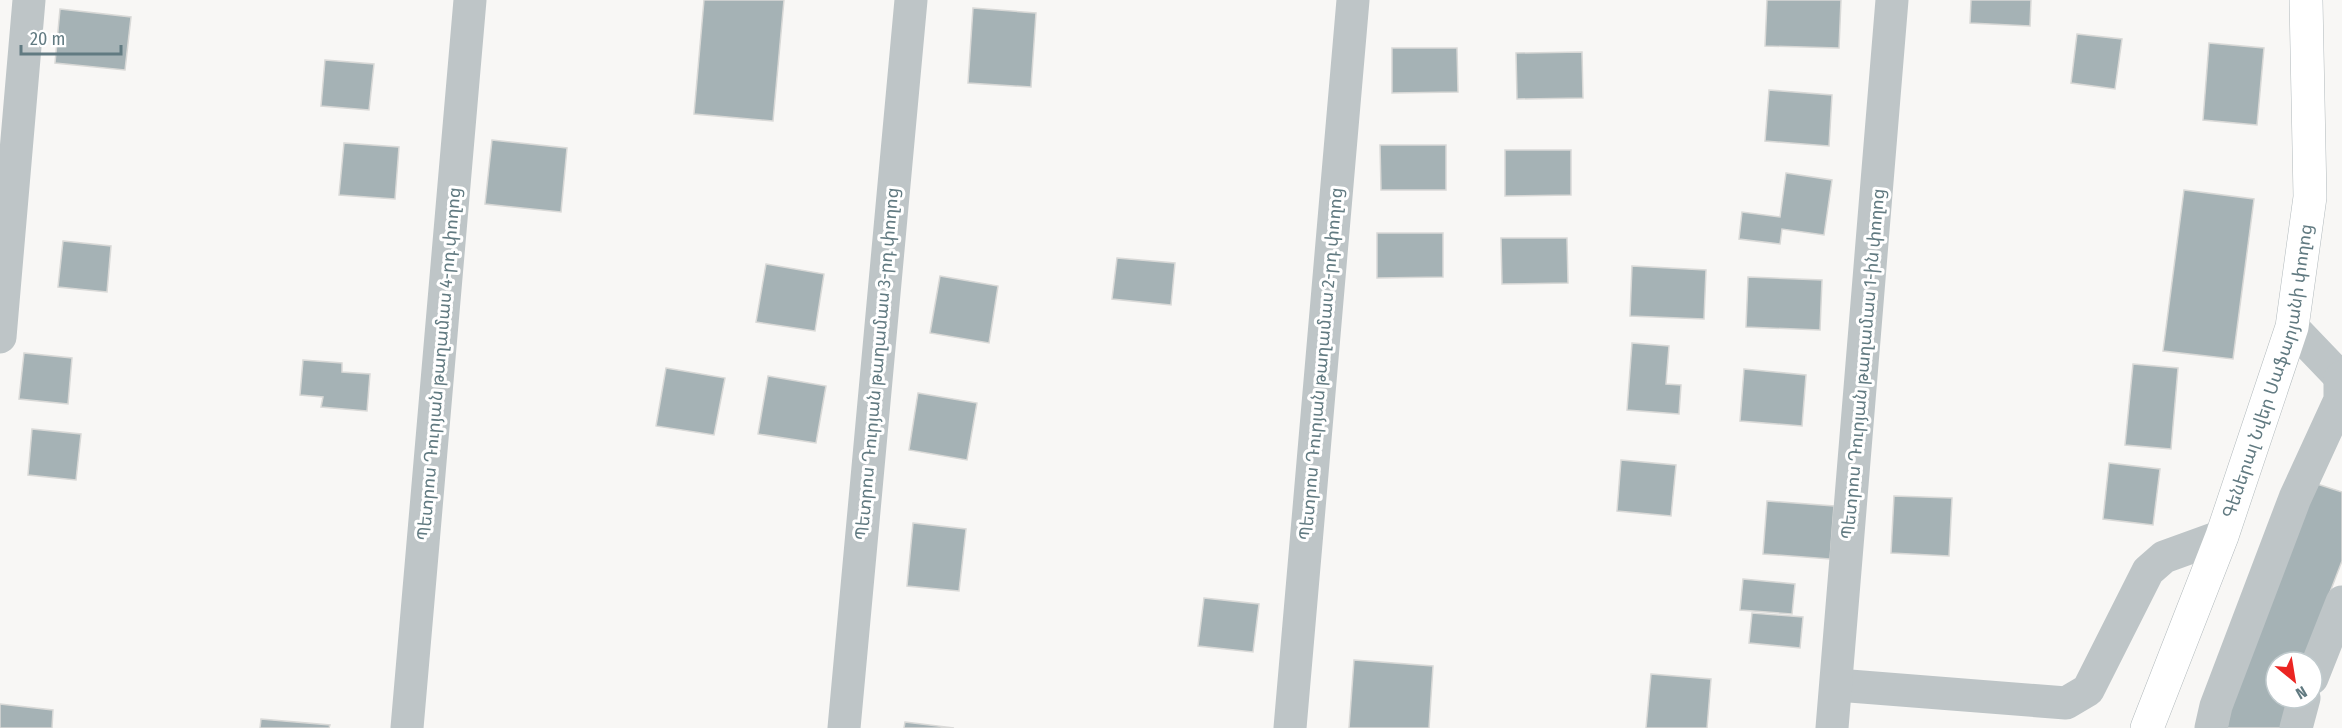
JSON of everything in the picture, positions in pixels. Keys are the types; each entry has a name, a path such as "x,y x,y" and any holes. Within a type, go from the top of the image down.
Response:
{"main road":[{"name":"Գեներալ Նվեր Սաֆարյանի փողոց","path":"2147,728 2222,537 2292,327 2310,197 2307,0"}],"street":[{"path":"0,336 29,0"},
{"name":"Պետրոս Դուրյան թաղամաս 4-րդ փողոց","path":"407,728 470,0"},
{"name":"Պետրոս Դուրյան թաղամաս 3-րդ փողոց","path":"844,728 911,0"},
{"name":"Պետրոս Դուրյան թաղամաս 2-րդ փողոց","path":"1290,728 1353,0"},
{"name":"Պետրոս Դուրյան թաղամաս 1-ին փողոց","path":"1832,728 1892,0"},
{"path":"2211,728 2216,706 2295,498 2341,388 2292,327"},
{"path":"1837,685 2066,703 2088,690 2148,571 2164,557 2222,537"},
{"path":"2323,650 2342,602"},
{"path":"2296,728 2301,710"}],"building":[{"path":"704,0 784,0 773,121 694,114"},
{"path":"1767,0 1841,0 1839,48 1765,46"},
{"path":"1971,0 2031,0 2030,26 1970,23"},
{"path":"973,8 1036,13 1031,87 968,83"},
{"path":"60,9 131,17 125,70 55,63"},
{"path":"2077,34 2122,39 2115,89 2071,83"},
{"path":"2209,43 2264,48 2257,125 2203,120"},
{"path":"1392,48 1457,48 1458,92 1392,93"},
{"path":"1582,52 1583,98 1517,99 1516,53"},
{"path":"325,60 374,64 369,110 321,106"},
{"path":"1769,90 1832,95 1829,146 1765,141"},
{"path":"492,140 567,148 561,212 485,204"},
{"path":"344,143 399,147 395,199 339,195"},
{"path":"1380,145 1446,145 1446,190 1381,190"},
{"path":"1505,150 1571,150 1571,195 1505,196"},
{"path":"1786,173 1832,180 1824,235 1782,229 1780,244 1739,239 1742,212 1780,217"},
{"path":"2184,190 2254,199 2233,359 2163,351"},
{"path":"1377,233 1443,233 1443,277 1377,278"},
{"path":"1501,238 1567,238 1568,283 1502,284"},
{"path":"63,241 111,246 107,292 58,287"},
{"path":"1117,258 1175,263 1171,305 1112,299"},
{"path":"766,264 824,274 815,331 756,322"},
{"path":"1632,266 1706,270 1704,319 1630,316"},
{"path":"940,276 998,286 989,343 930,333"},
{"path":"1748,277 1822,280 1820,330 1746,327"},
{"path":"1632,343 1669,346 1666,384 1681,385 1679,414 1627,410"},
{"path":"24,353 72,358 68,404 19,399"},
{"path":"303,360 342,363 342,372 370,374 367,411 321,407 323,397 300,395"},
{"path":"2133,364 2178,368 2171,449 2125,445"},
{"path":"666,368 725,378 714,435 656,426"},
{"path":"1744,369 1806,375 1802,426 1740,421"},
{"path":"768,376 826,386 816,443 758,434"},
{"path":"918,393 977,403 967,460 909,450"},
{"path":"32,429 81,434 76,480 28,475"},
{"path":"1621,460 1676,465 1671,516 1617,511"},
{"path":"2109,463 2160,469 2153,525 2103,519"},
{"path":"2314,483 2342,492 2342,561 2308,650 2264,650 2264,710 2286,710 2281,728 2227,728 2231,704"},
{"path":"1894,496 1952,498 1949,556 1891,553"},
{"path":"1767,501 1834,506 1830,559 1763,554"},
{"path":"913,523 966,529 959,591 907,586"},
{"path":"1743,579 1795,584 1792,614 1740,610"},
{"path":"1204,598 1259,604 1253,652 1198,646"},
{"path":"1752,613 1803,617 1800,648 1749,643"},
{"path":"1354,660 1433,666 1429,728 1349,728"},
{"path":"1651,674 1711,679 1707,728 1646,728"},
{"path":"0,704 53,710 52,728 0,728"},
{"path":"261,719 330,725 329,728 260,728"},
{"path":"905,722 954,728 904,728"}]}
